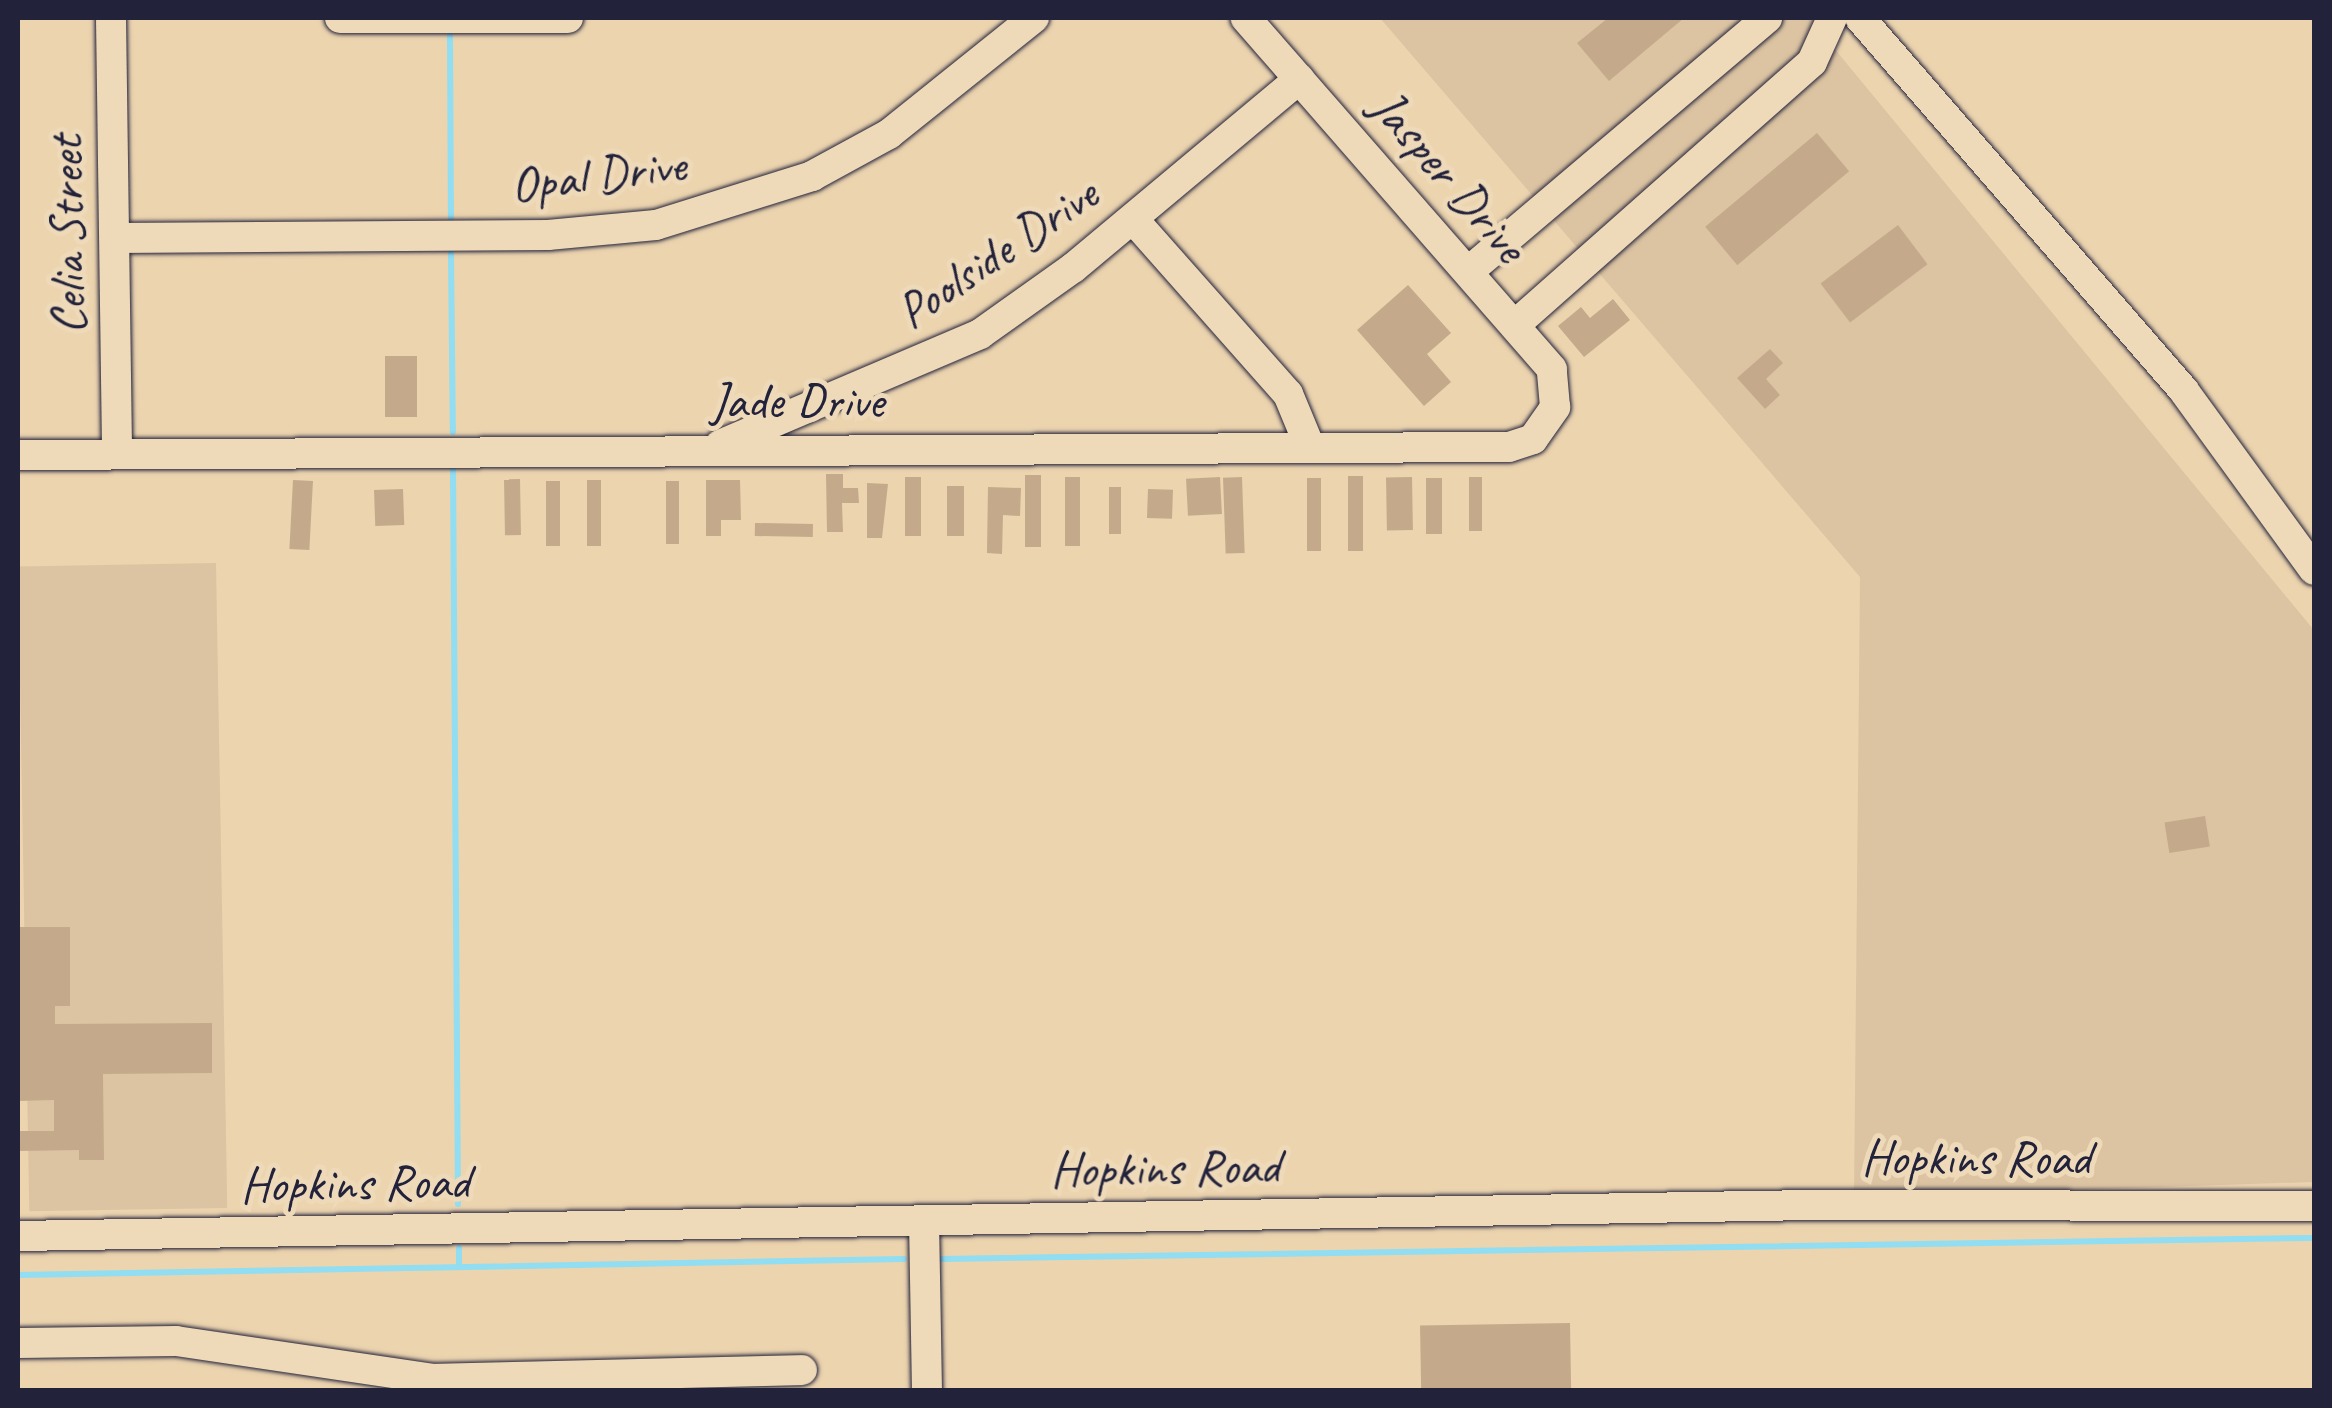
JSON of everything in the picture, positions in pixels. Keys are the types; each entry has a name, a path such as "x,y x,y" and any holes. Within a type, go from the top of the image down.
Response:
{"street":[{"name":"Celia Street","path":"111,18 117,451"},
{"path":"340,18 568,18"},
{"name":"Opal Drive","path":"115,238 548,235 656,225 812,176 890,134 1034,18"},
{"name":"Jasper Drive","path":"1246,18 1552,369 1555,408"},
{"path":"1469,271 1767,18"},
{"path":"1516,324 1812,62 1832,18"},
{"path":"1860,18 2184,391 2314,570"},
{"name":"Poolside Drive","path":"713,448 980,334 1133,219 1300,79"},
{"path":"1133,219 1288,394 1310,447"},
{"name":"Jade Drive","path":"19,455 117,451 1510,447 1533,439 1555,408"},
{"name":"Hopkins Road","path":"18,1236 1805,1205 2314,1206"},
{"path":"924,1220 927,1390"},
{"path":"18,1343 176,1341 434,1379 802,1370"}],"shaded area":[{"path":"1380,18 1849,18 1824,36 2313,629 2314,1182 1854,1197 1860,577"},
{"path":"216,563 227,1208 29,1211 18,566"}],"building":[{"path":"1608,18 1684,18 1609,81 1577,43"},
{"path":"1817,133 1849,171 1737,265 1705,227"},
{"path":"1898,225 1927,264 1850,323 1821,283"},
{"path":"1408,285 1451,333 1427,354 1451,382 1424,406 1357,330"},
{"path":"1613,299 1630,320 1584,357 1558,326 1581,307 1590,318"},
{"path":"1770,349 1783,363 1766,379 1780,395 1765,409 1737,378"},
{"path":"385,356 417,356 417,417 385,417"},
{"path":"826,474 843,474 843,488 858,488 859,503 842,503 843,532 827,532"},
{"path":"1025,475 1041,475 1041,547 1025,547"},
{"path":"1348,476 1363,476 1363,551 1348,551"},
{"path":"905,477 921,477 921,536 905,536"},
{"path":"1065,477 1080,477 1080,546 1065,546"},
{"path":"1220,477 1222,514 1188,516 1186,479"},
{"path":"1242,477 1245,553 1226,554 1223,478"},
{"path":"1386,477 1412,477 1413,530 1387,530"},
{"path":"1469,477 1482,477 1482,531 1469,531"},
{"path":"1307,478 1321,478 1321,551 1307,551"},
{"path":"1426,478 1442,478 1442,534 1426,534"},
{"path":"504,479 520,479 521,535 505,535"},
{"path":"293,480 313,481 309,550 289,549"},
{"path":"587,480 601,480 601,546 587,546"},
{"path":"706,480 740,480 741,520 721,520 721,536 706,536"},
{"path":"546,481 560,481 560,546 546,546"},
{"path":"666,481 679,481 679,544 666,544"},
{"path":"867,483 888,484 882,538 867,538"},
{"path":"947,486 964,486 964,536 947,536"},
{"path":"988,487 1021,488 1020,516 1003,515 1002,554 987,553"},
{"path":"1109,487 1121,487 1121,534 1109,534"},
{"path":"403,489 404,525 375,526 374,490"},
{"path":"1148,489 1173,490 1172,519 1147,518"},
{"path":"755,523 813,524 813,537 755,536"},
{"path":"2205,816 2210,847 2169,853 2165,822"},
{"path":"18,927 70,927 70,1006 55,1006 55,1024 212,1023 212,1073 103,1074 104,1160 79,1160 79,1150 18,1151 18,1131 54,1131 54,1100 18,1101"},
{"path":"1570,1323 1571,1390 1421,1390 1420,1326"}],"waterway":[{"path":"450,36 451,218"},
{"path":"451,253 453,432"},
{"path":"453,467 458,1204"},
{"path":"942,1259 2314,1238"},
{"path":"459,1248 459,1267"},
{"path":"18,1275 904,1259"}]}
